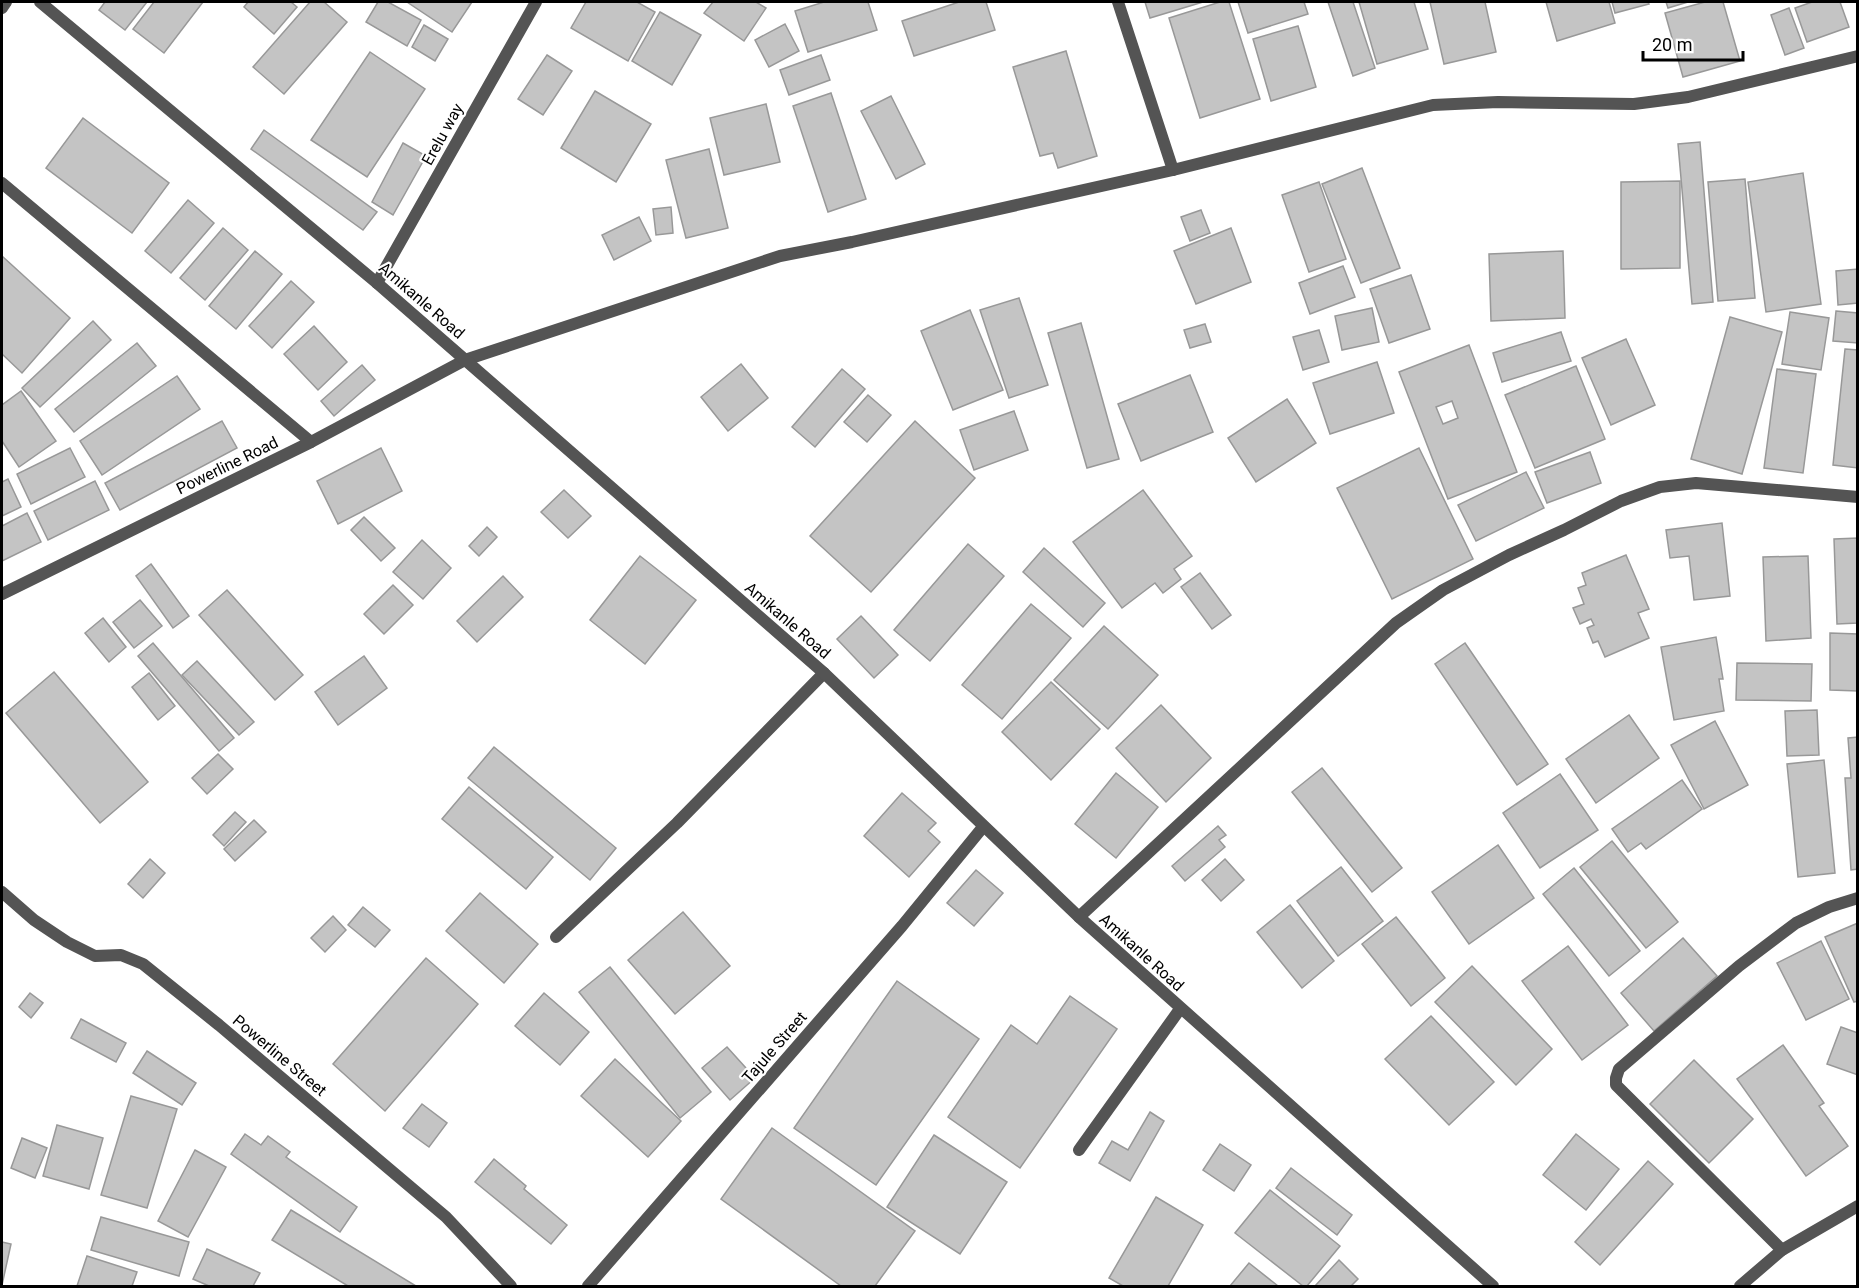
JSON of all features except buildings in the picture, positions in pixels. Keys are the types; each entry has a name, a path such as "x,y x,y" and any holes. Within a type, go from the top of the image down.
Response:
{"street":[{"path":"2,8 6,2"},
{"name":"Amikanle Road","path":"40,2 377,283 824,673 1079,917 1492,1287"},
{"name":"Erelu way","path":"377,283 536,2"},
{"path":"1118,2 1173,170"},
{"name":"Powerline Road","path":"2,594 311,442 465,360 780,256 1173,170 1433,105 1498,102 1635,104 1688,97 1857,56"},
{"path":"2,183 311,442"},
{"path":"1079,917 1396,623 1453,585 1621,501 1660,487 1696,483 1857,496"},
{"path":"556,937 676,823 824,673"},
{"name":"Tajule Street","path":"588,1287 902,926 983,827"},
{"name":"Powerline Street","path":"2,892 34,920 67,942 95,956 121,955 143,964 219,1025 446,1217 511,1287"},
{"path":"1782,1250 1616,1085 1616,1078 1619,1069 1641,1049 1796,923 1829,907 1857,898"},
{"path":"1079,1150 1180,1009"},
{"path":"1740,1287 1782,1250 1857,1206"}]}
